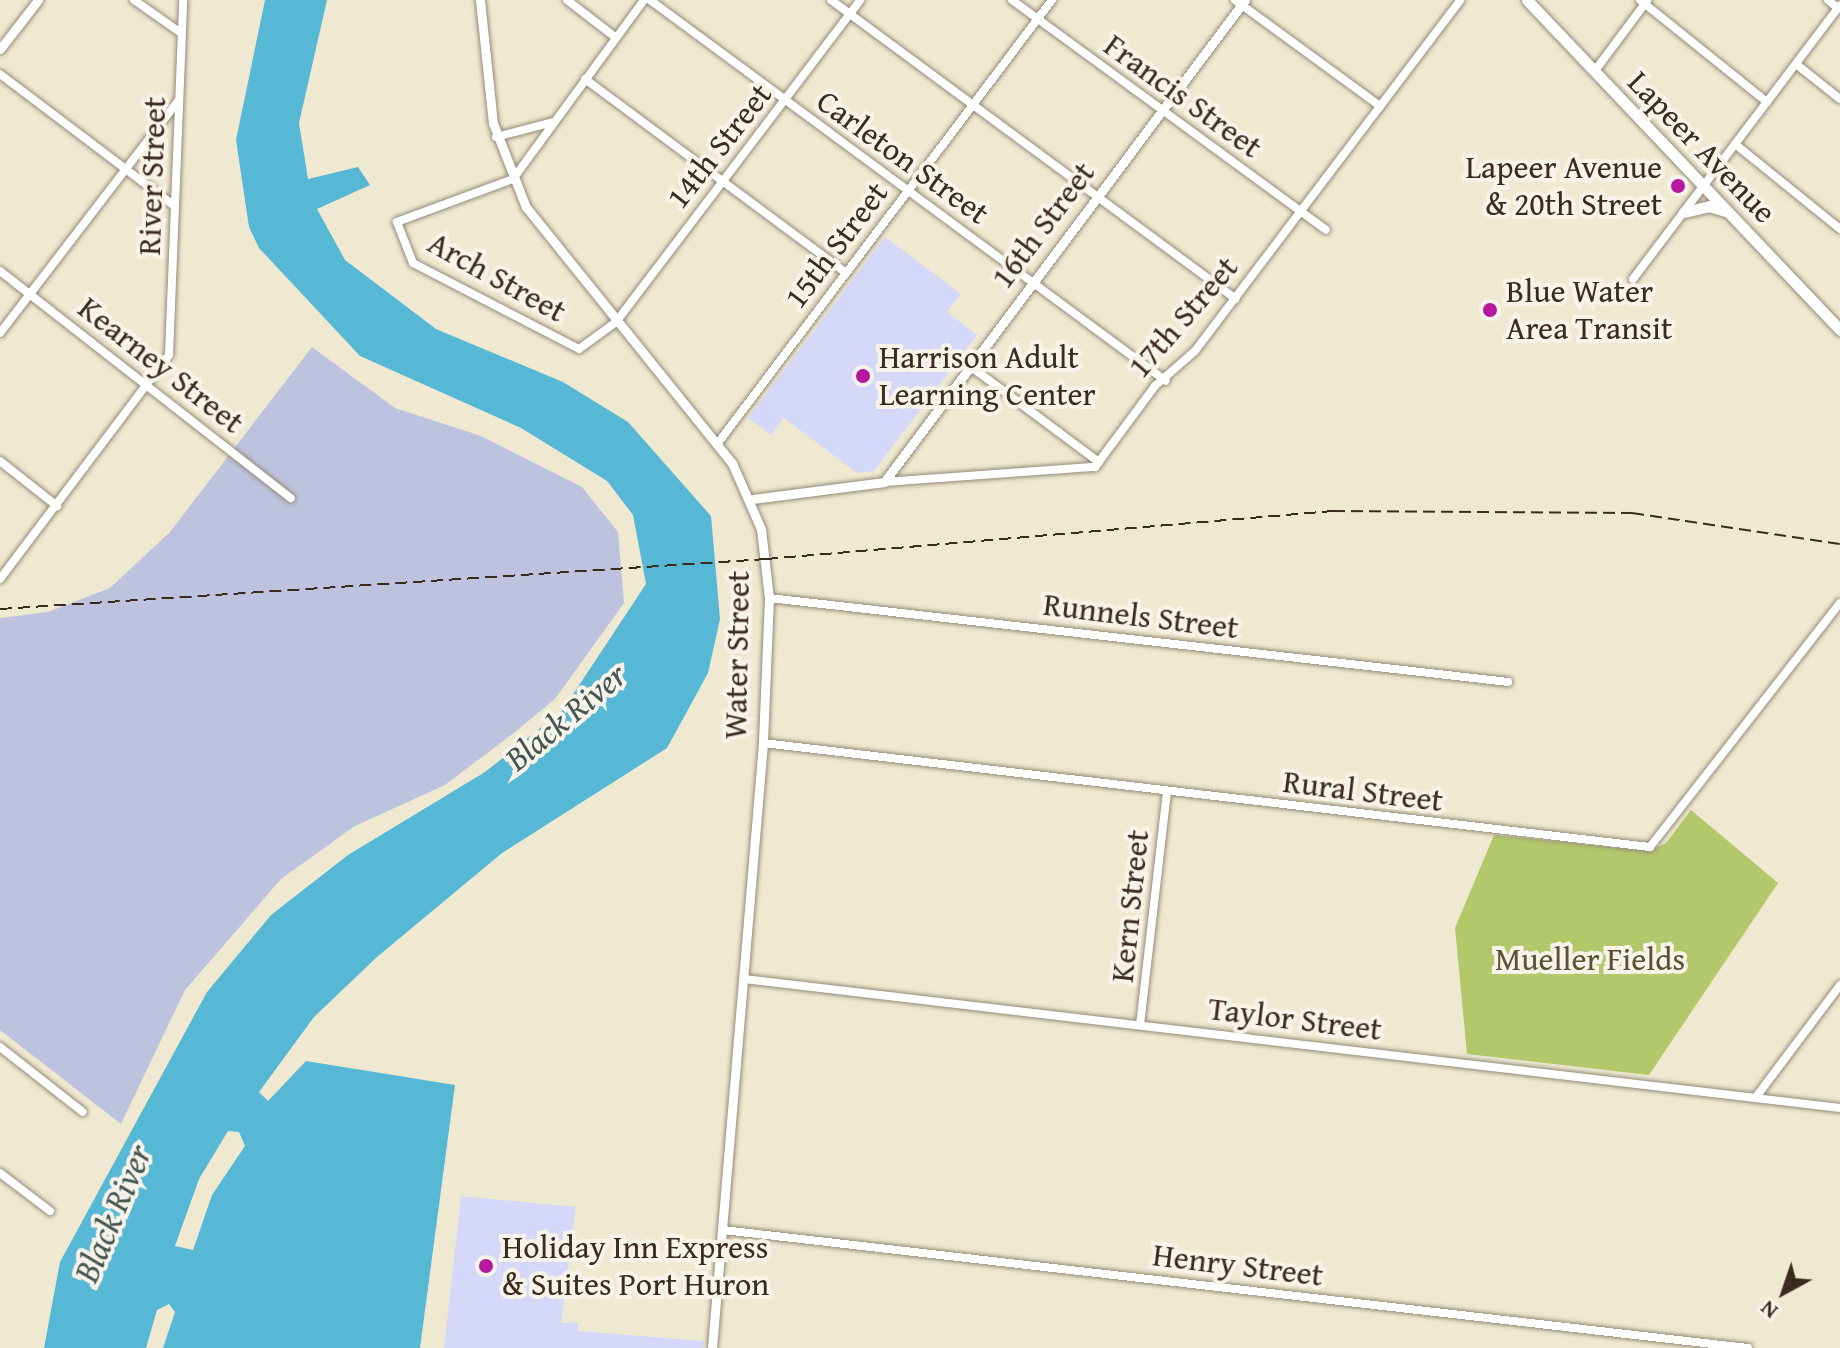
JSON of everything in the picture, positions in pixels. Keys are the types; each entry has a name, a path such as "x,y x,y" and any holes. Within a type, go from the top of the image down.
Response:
{"main road":[{"name":"Lapeer Avenue","path":"1527,0 1840,330"},
{"path":"1684,212 1709,206 1730,214"}],"street":[{"path":"0,49 38,0"},
{"path":"134,0 181,33"},
{"name":"River Street","path":"149,386 169,355 172,204 183,0"},
{"name":"Water Street","path":"480,0 496,137 513,179 538,226 718,443 753,499 769,598 763,743 712,1348"},
{"path":"567,0 615,37"},
{"path":"513,179 615,37 647,0"},
{"name":"Carleton Street","path":"647,0 1166,381"},
{"path":"831,0 1236,299"},
{"name":"14th Street","path":"616,322 860,0"},
{"name":"Francis Street","path":"1012,0 1326,230"},
{"name":"15th Street","path":"718,443 1052,0"},
{"name":"17th Street","path":"1099,462 1236,299 1460,0"},
{"path":"1633,279 1839,6 1828,0"},
{"path":"1594,72 1644,1 1767,102"},
{"path":"1240,2 1380,106"},
{"name":"16th Street","path":"884,482 1240,2"},
{"path":"1796,64 1840,99"},
{"path":"0,74 125,172 172,204"},
{"path":"585,79 845,272"},
{"path":"0,333 179,100"},
{"path":"496,137 553,122"},
{"path":"1735,144 1840,229"},
{"name":"Arch Street","path":"513,179 403,215 397,227 406,256 579,349 616,322"},
{"name":"Kearney Street","path":"0,271 291,498"},
{"path":"753,499 884,482 1085,471 1099,462 970,366"},
{"path":"0,579 149,386"},
{"path":"0,461 57,506"},
{"name":"Runnels Street","path":"769,598 1508,682"},
{"name":"Rural Street","path":"763,743 1167,793 1650,847 1840,603"},
{"name":"Kern Street","path":"1140,1025 1167,793"},
{"name":"Taylor Street","path":"744,979 1840,1108"},
{"path":"1756,1097 1840,985"},
{"path":"0,1047 83,1112"},
{"path":"0,1173 50,1211"},
{"name":"Henry Street","path":"723,1230 1748,1348"}],"shaded area":[{"name":"Harrison Adult Learning Center","path":"885,237 961,294 947,312 977,335 874,471 857,473 784,418 771,435 748,418"},
{"path":"312,347 395,408 481,436 582,487 618,532 624,603 555,699 515,732 445,785 355,826 281,879 185,990 121,1124 0,1030 0,618 48,612 110,588 170,532"},
{"path":"461,1196 576,1207 561,1323 578,1322 578,1331 704,1341 703,1348 444,1348"}],"green space":[{"name":"Mueller Fields","path":"1691,810 1778,883 1649,1075 1467,1054 1455,928 1494,835 1649,851 1666,843"}],"water":[{"name":"Black River","path":"265,0 327,0 299,123 308,179 358,167 370,185 317,209 345,260 436,329 563,382 628,422 711,516 720,619 708,673 667,748 502,853 377,957 314,1017 259,1092 268,1101 306,1061 455,1085 420,1348 163,1348 175,1312 169,1304 157,1310 146,1348 44,1348 60,1262 207,992 271,915 348,855 485,772 562,711 646,584 633,515 607,481 521,428 360,356 259,248 249,227 236,140","holes":["228,1131 239,1132 245,1146 212,1195 193,1250 175,1246 199,1179"]}],"railway":[{"path":"0,609 766,559 1333,511 1632,513 1840,544"}],"place":[{"name":"Lapeer Avenue & 20th Street","path":"1678,186"},
{"name":"Blue Water Area Transit","path":"1490,310"},
{"name":"Harrison Adult Learning Center","path":"863,376"},
{"name":"Holiday Inn Express & Suites Port Huron","path":"486,1266"}]}
